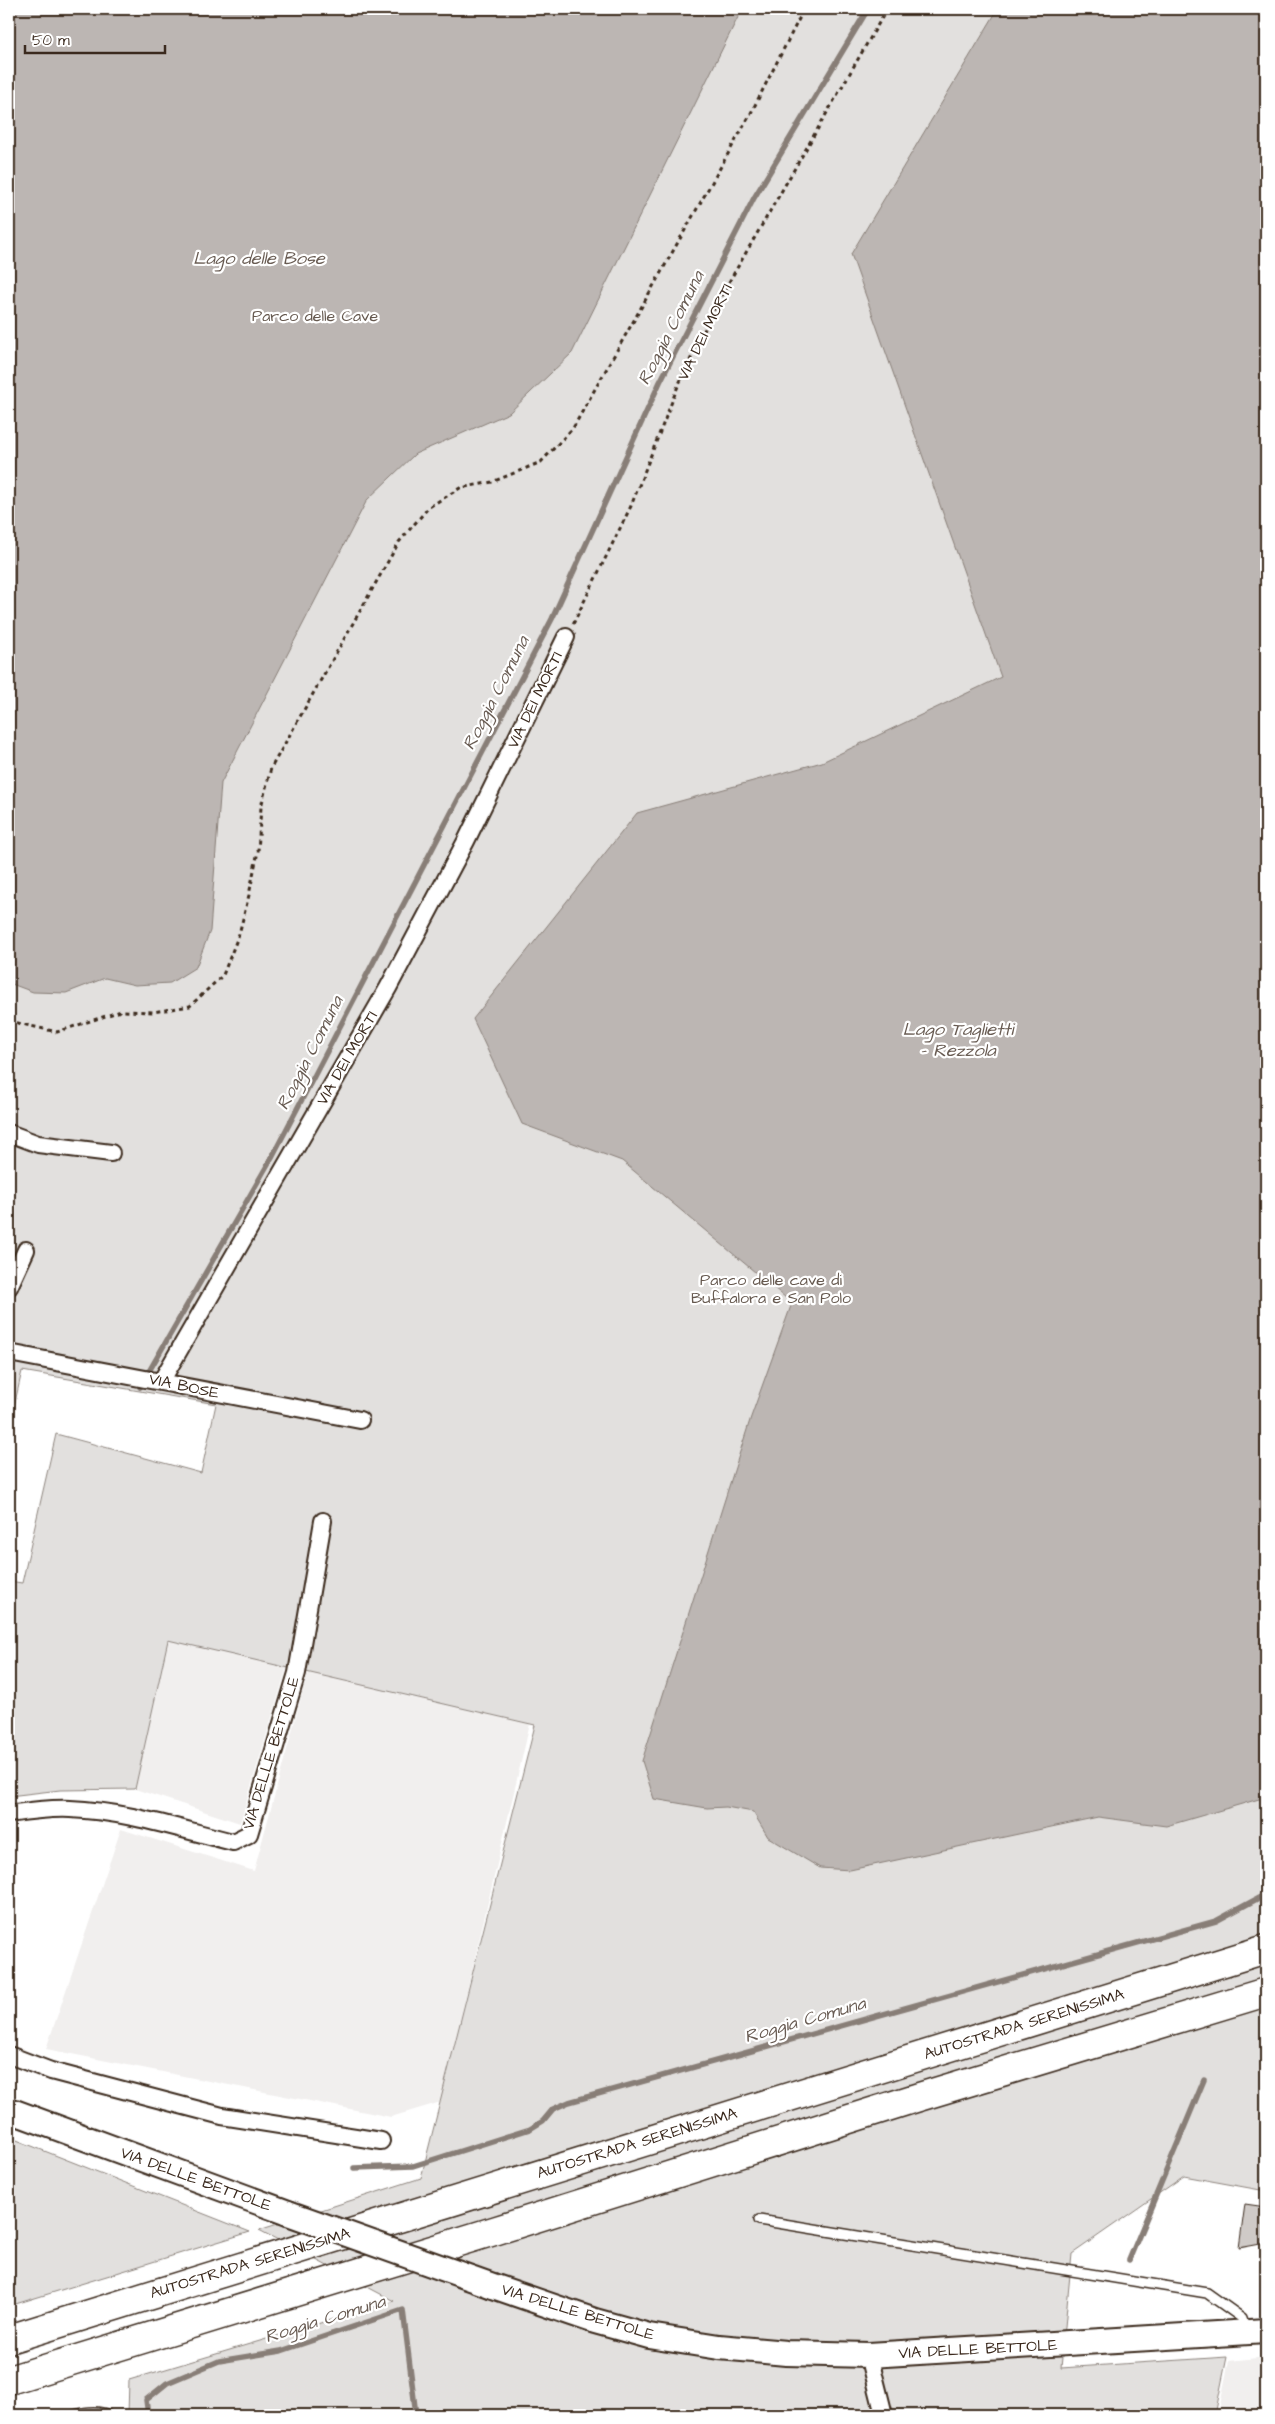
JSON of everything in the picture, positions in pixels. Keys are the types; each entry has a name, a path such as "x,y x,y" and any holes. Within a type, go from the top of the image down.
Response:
{"highway":[{"name":"AUTOSTRADA SERENISSIMA","path":"9,2339 1266,1949"},
{"path":"9,2380 504,2228 928,2094 1266,1992"}],"main road":[{"name":"VIA DELLE BETTOLE","path":"9,2110 493,2286 595,2321 649,2336 719,2347 776,2352 869,2355 1256,2332"}],"street":[{"name":"VIA DEI MORTI","path":"162,1380 388,988 466,840 566,637"},
{"path":"9,1133 38,1144 111,1153"},
{"path":"9,1286 26,1250"},
{"name":"VIA BOSE","path":"9,1353 162,1380 207,1392 360,1420"},
{"name":"VIA DELLE BETTOLE","path":"9,1814 34,1810 70,1809 115,1814 233,1842 249,1834 297,1672 323,1520"},
{"path":"9,2055 51,2071 222,2116 382,2141"},
{"path":"869,2355 884,2415"}],"lane":[{"path":"759,2220 1208,2294 1242,2318 1256,2332"},
{"path":"75,2415 83,2412 102,2412 108,2415"}],"path":[{"path":"9,1021 56,1032 121,1011 153,1012 190,1006 223,975 250,894 258,851 261,807 271,768 398,542 429,507 460,488 492,482 541,462 574,428 750,115 804,9"},
{"name":"VIA DEI MORTI","path":"566,637 631,506 678,386 718,301 887,9"}],"shaded area":[{"path":"168,1639 287,1667 240,1823 135,1789"},
{"path":"308,1672 530,1724 441,2102 391,2117 46,2049 121,1829 254,1871"},
{"path":"1266,2357 1266,2415 1218,2415 1229,2361"}],"green space":[{"name":"Parco delle cave di Buffalora e San Polo","path":"9,9 1266,9 1266,2191 1184,2176 1072,2254 1061,2368 1227,2357 1215,2415 128,2415 129,2380 394,2301 259,2230 421,2178 535,1725 168,1640 135,1789 60,1790 9,1796 9,1581 22,1583 56,1434 201,1473 216,1404 22,1371 9,1429"},
{"path":"9,2137 250,2232 9,2306"}],"water":[{"name":"Lago delle Bose","path":"9,9 742,9 572,353 509,413 415,454 367,500 221,783 210,931 196,967 170,983 135,985 105,978 66,993 33,992 9,983"},
{"name":"Lago Taglietti - Rezzola","path":"998,9 1266,9 1266,1249 1263,1255 1266,1280 1266,1797 1166,1826 1098,1817 850,1870 820,1868 768,1837 753,1812 726,1807 707,1808 654,1799 642,1761 751,1417 792,1303 622,1161 522,1124 473,1019 637,813 822,762 1001,677 851,254"}],"building":[{"path":"1245,2204 1266,2207 1266,2243 1239,2248"}],"waterway":[{"name":"Roggia Comuna","path":"140,1387 272,1157 552,619 660,382 754,198 868,9"},
{"name":"Roggia Comuna","path":"354,2168 413,2166 530,2129 543,2121 553,2109 569,2102 1216,1921 1266,1894"},
{"name":"Roggia Comuna","path":"1129,2260 1204,2080"},
{"name":"Roggia Comuna","path":"148,2415 146,2400 167,2383 219,2361 281,2351 403,2310 416,2415"}],"park label":[{"name":"Parco delle Cave","path":"315,316"}]}
